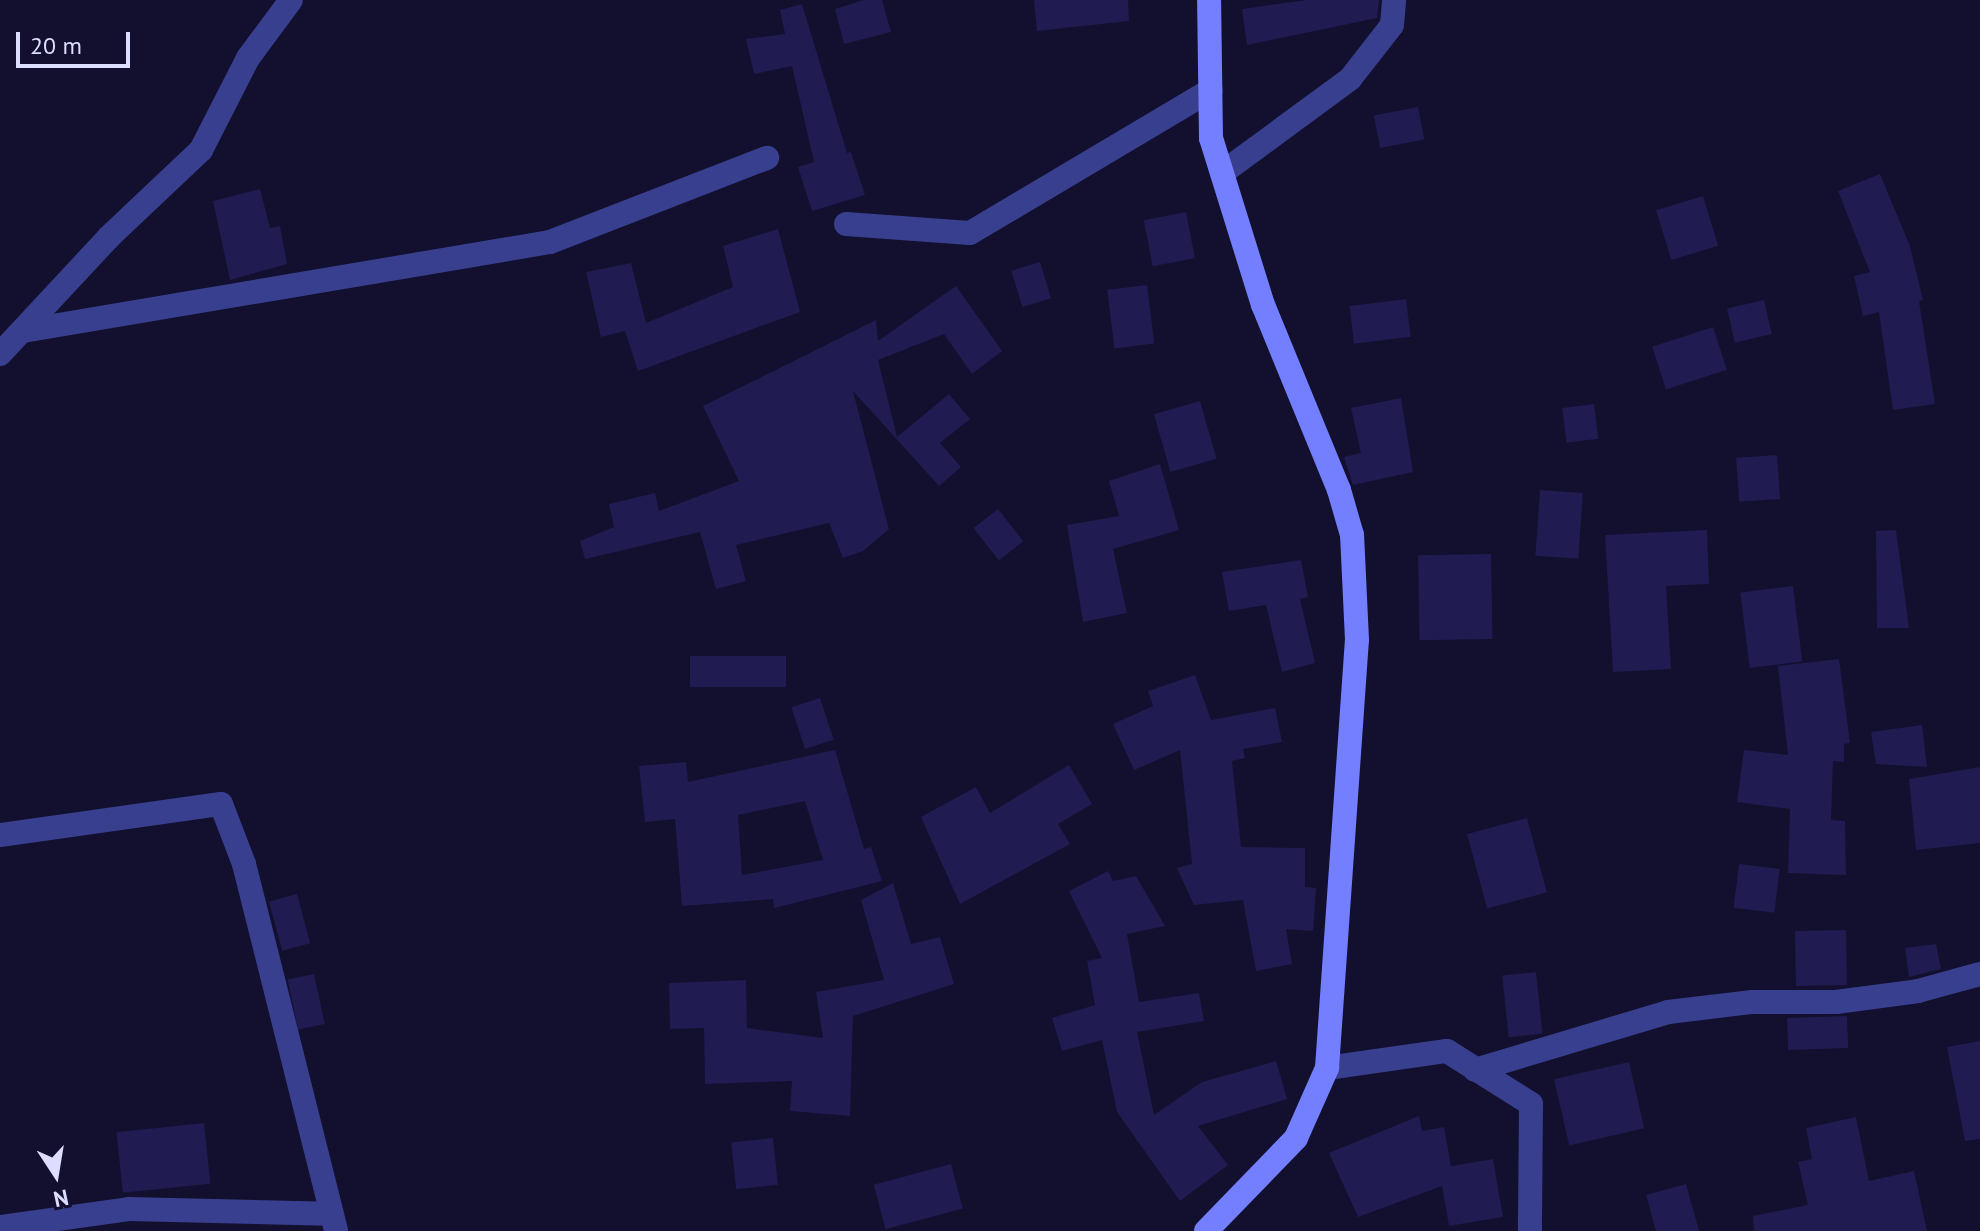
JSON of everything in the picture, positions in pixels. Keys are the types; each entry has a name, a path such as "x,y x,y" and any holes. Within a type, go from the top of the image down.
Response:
{"street":[{"path":"0,354 109,237 201,150 248,58 291,0"},
{"path":"1206,1231 1296,1138 1327,1068 1357,640 1352,535 1339,490 1263,305 1211,138 1209,0"},
{"path":"1222,173 1350,79 1392,25 1394,0"},
{"path":"846,224 970,233 1211,90"},
{"path":"23,331 550,242 767,158"},
{"path":"0,835 221,804 244,864 332,1222 129,1209 0,1227"},
{"path":"1475,1070 1668,1012 1752,1002 1836,1002 1918,991 1980,974"},
{"path":"1327,1068 1447,1051 1531,1104 1530,1231"}],"building":[{"path":"864,0 882,0 891,32 844,44 835,9"},
{"path":"1034,0 1128,0 1129,21 1037,31"},
{"path":"1307,0 1379,0 1377,18 1247,45 1242,9"},
{"path":"802,4 847,153 851,152 865,195 812,211 798,167 814,162 792,66 754,74 746,39 785,34 780,10"},
{"path":"1418,107 1424,139 1380,148 1374,116"},
{"path":"1880,174 1910,246 1923,300 1919,301 1935,404 1893,410 1879,312 1863,316 1854,276 1870,272 1838,191"},
{"path":"260,189 270,228 280,226 287,264 230,280 213,201"},
{"path":"1703,196 1718,246 1671,260 1656,210"},
{"path":"1186,212 1195,258 1153,266 1144,220"},
{"path":"778,229 800,312 638,371 625,331 601,337 586,272 631,263 646,323 733,287 723,246"},
{"path":"1040,262 1051,298 1022,307 1011,271"},
{"path":"1147,285 1154,344 1114,348 1107,290"},
{"path":"956,286 1002,351 972,374 944,334 878,360 897,437 949,394 970,419 940,443 961,467 939,486 853,391 889,529 863,551 843,558 829,523 736,545 746,581 716,589 700,532 585,559 580,541 614,527 609,504 655,493 659,511 739,481 703,406 876,320 878,341"},
{"path":"1406,299 1411,337 1354,344 1349,306"},
{"path":"1764,300 1772,334 1735,343 1727,309"},
{"path":"1713,327 1727,370 1666,390 1652,347"},
{"path":"1401,398 1413,472 1353,485 1344,457 1361,453 1351,408"},
{"path":"1200,401 1217,459 1170,472 1154,414"},
{"path":"1594,404 1598,439 1567,443 1562,408"},
{"path":"1777,455 1780,499 1739,502 1736,458"},
{"path":"1160,464 1179,530 1113,549 1127,613 1083,622 1067,525 1119,516 1109,481"},
{"path":"1540,490 1583,493 1578,559 1535,556"},
{"path":"998,509 1023,541 999,560 974,528"},
{"path":"1707,530 1709,584 1666,586 1671,669 1613,672 1605,535"},
{"path":"1896,530 1909,628 1877,628 1876,531"},
{"path":"1491,554 1492,639 1419,640 1418,555"},
{"path":"1301,560 1308,597 1300,599 1315,663 1282,672 1266,605 1229,611 1222,572"},
{"path":"1793,586 1802,661 1750,668 1740,592"},
{"path":"690,656 786,656 786,687 690,687"},
{"path":"1839,659 1850,743 1844,744 1844,762 1833,761 1831,820 1845,821 1846,875 1788,873 1790,809 1737,802 1744,750 1788,755 1778,666"},
{"path":"1195,675 1211,720 1275,708 1282,742 1243,749 1245,758 1232,761 1241,847 1305,848 1305,887 1316,888 1313,931 1286,929 1292,964 1256,971 1243,900 1194,905 1177,868 1192,864 1180,750 1134,770 1113,724 1153,706 1148,691"},
{"path":"820,698 834,740 805,749 791,707"},
{"path":"1922,725 1927,767 1876,764 1871,732"},
{"path":"835,750 864,849 871,847 882,881 774,908 773,899 682,906 675,819 645,822 639,766 686,762 688,782","holes":["805,801 823,860 742,875 738,815"]},
{"path":"1069,765 1092,804 1058,824 1070,844 960,904 921,817 976,787 990,813"},
{"path":"1980,767 1980,843 1916,850 1909,779"},
{"path":"1527,818 1547,892 1487,908 1467,834"},
{"path":"1739,864 1780,869 1774,913 1734,908"},
{"path":"1108,871 1113,881 1136,876 1165,926 1127,934 1139,1002 1199,993 1204,1021 1137,1032 1154,1115 1202,1082 1276,1061 1287,1099 1198,1126 1228,1165 1180,1201 1117,1112 1102,1040 1062,1051 1052,1018 1095,1005 1087,961 1102,958 1069,891"},
{"path":"893,883 911,944 940,937 954,984 853,1016 850,1116 790,1111 792,1081 705,1084 704,1028 670,1029 669,983 746,980 747,1028 823,1038 816,992 884,980 861,900"},
{"path":"297,894 310,943 282,951 269,902"},
{"path":"1846,930 1847,985 1796,986 1795,931"},
{"path":"1936,944 1941,969 1909,977 1905,948"},
{"path":"1536,972 1542,1034 1509,1037 1502,976"},
{"path":"314,974 325,1024 298,1029 288,980"},
{"path":"1847,1016 1848,1048 1788,1050 1787,1018"},
{"path":"1980,1041 1980,1139 1965,1141 1947,1047"},
{"path":"1629,1062 1644,1128 1569,1146 1554,1079"},
{"path":"1419,1116 1422,1131 1444,1127 1451,1166 1493,1159 1503,1217 1449,1226 1442,1186 1358,1217 1329,1153"},
{"path":"1856,1117 1869,1181 1914,1171 1927,1231 1754,1231 1753,1216 1808,1205 1798,1162 1812,1159 1806,1128"},
{"path":"204,1123 210,1184 123,1193 116,1132"},
{"path":"773,1138 778,1185 736,1189 731,1142"},
{"path":"951,1164 963,1208 886,1229 874,1185"},
{"path":"1686,1184 1699,1231 1656,1231 1646,1195"}]}
